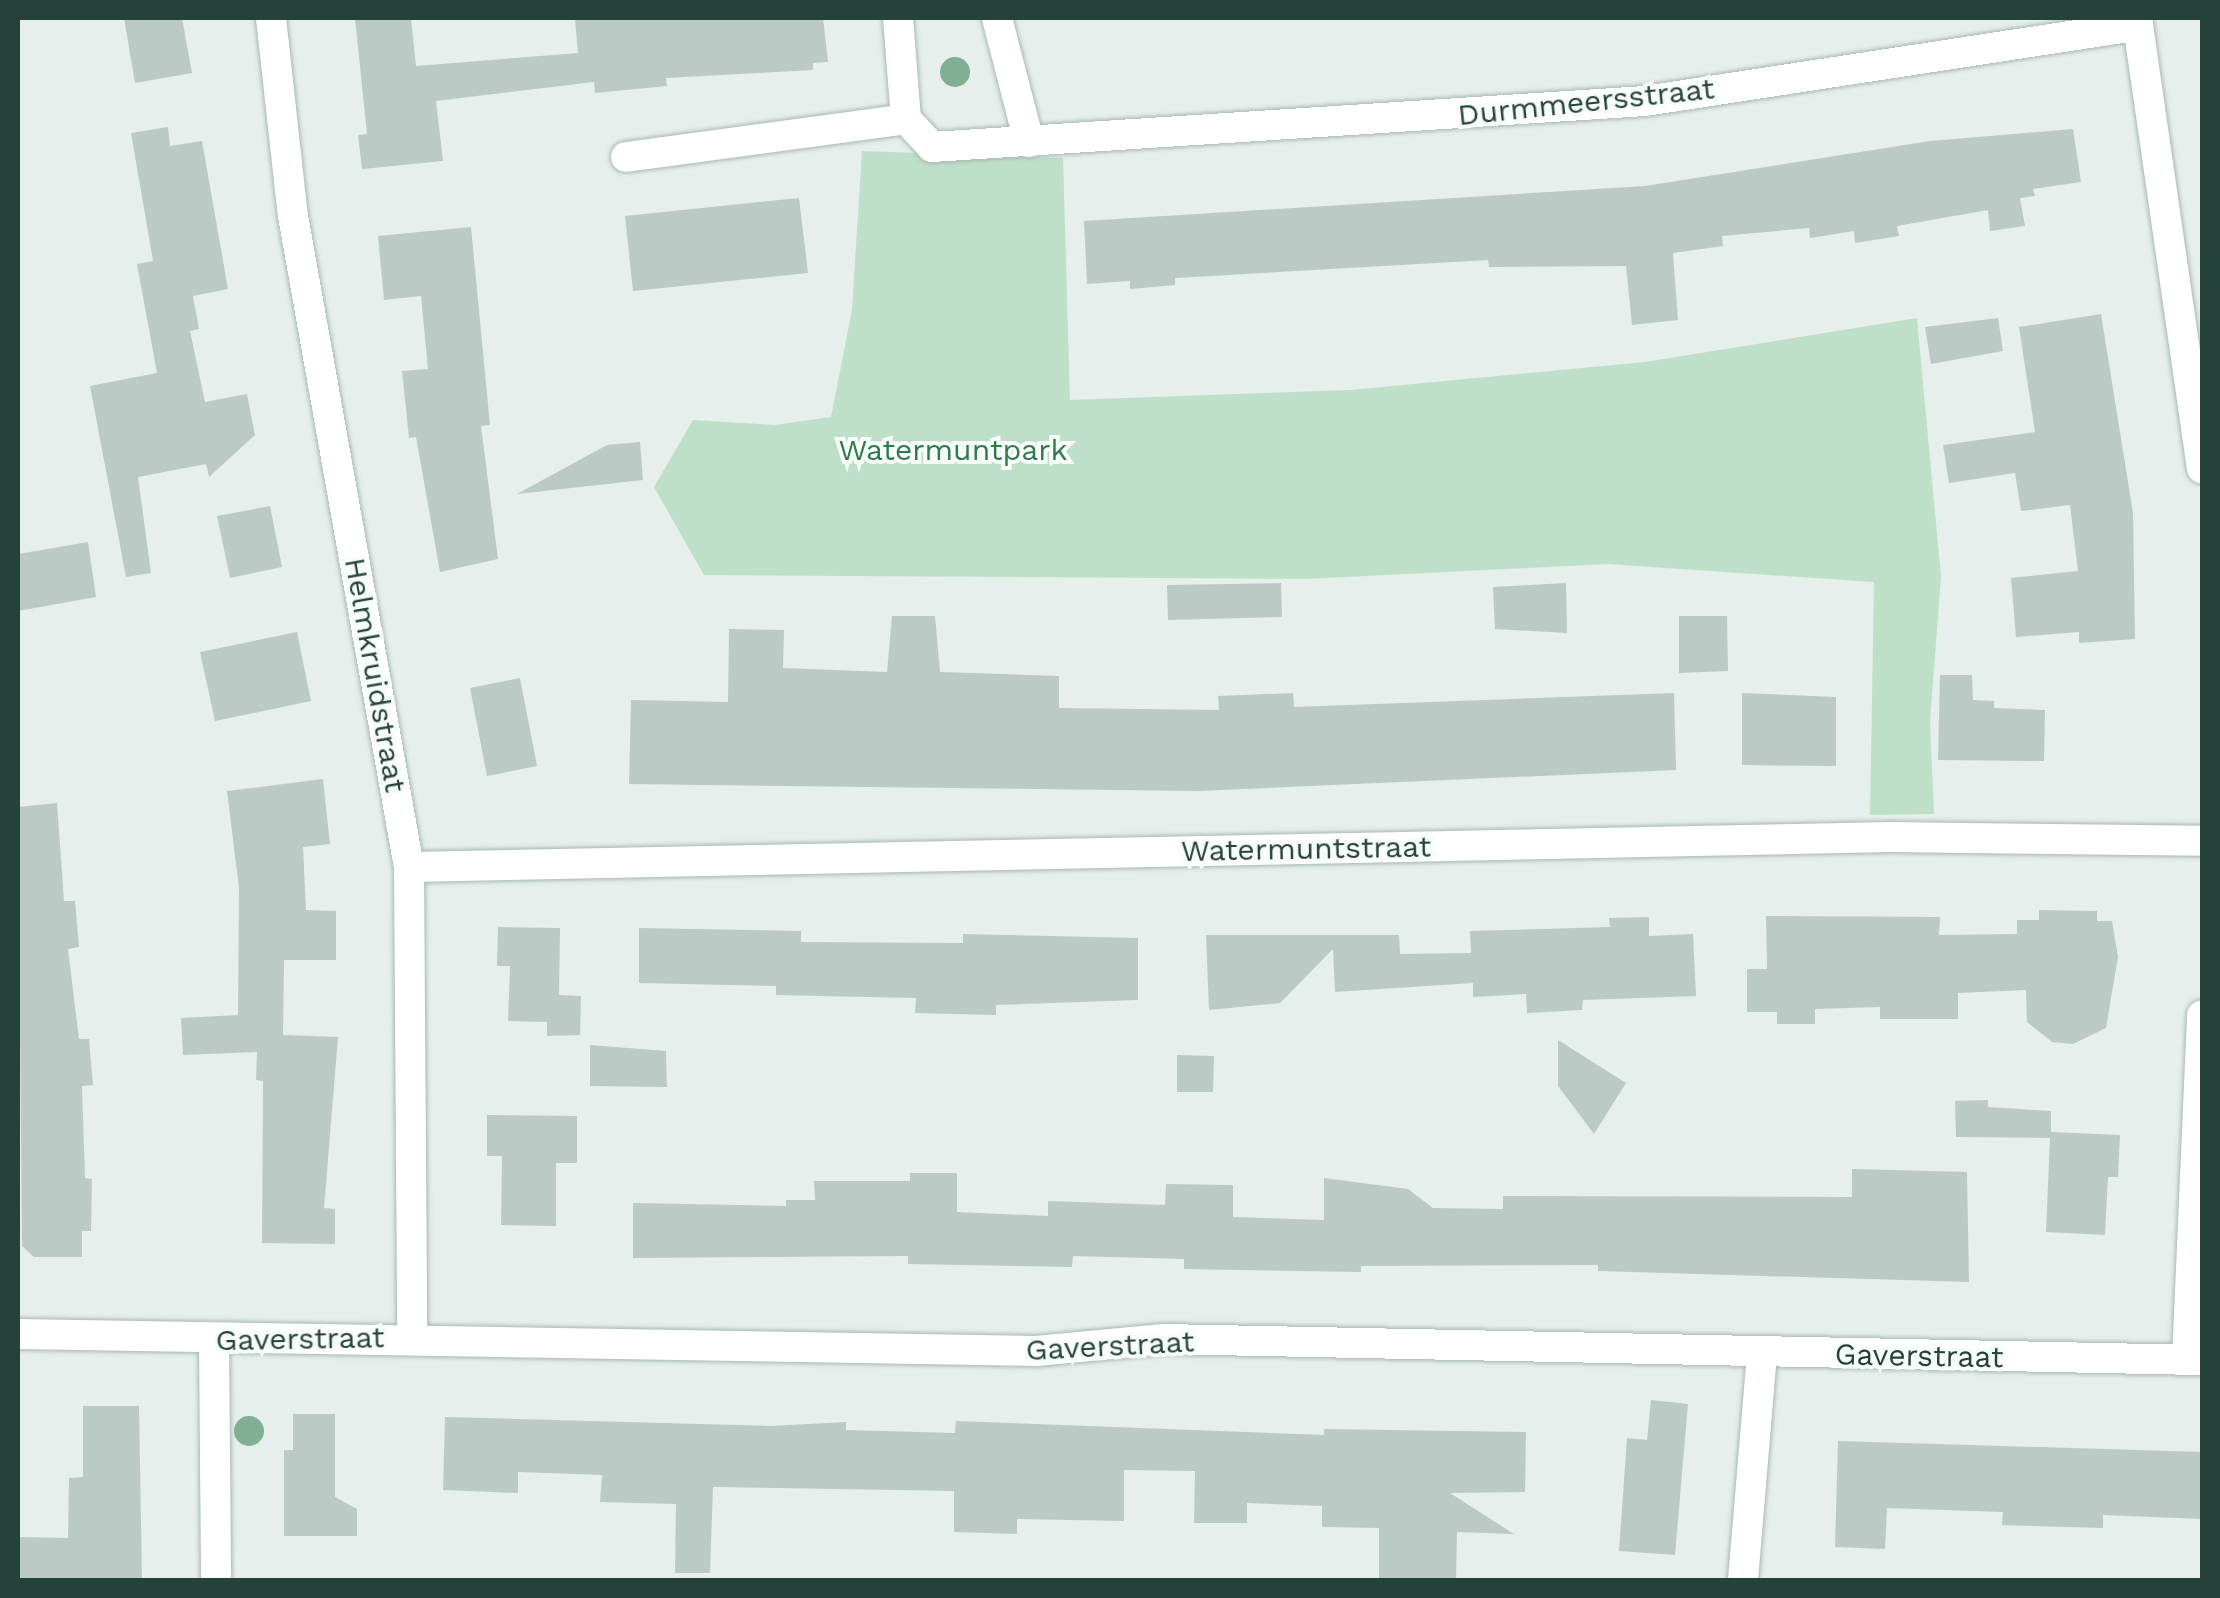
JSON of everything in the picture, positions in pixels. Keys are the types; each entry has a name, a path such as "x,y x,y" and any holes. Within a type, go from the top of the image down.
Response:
{"street":[{"name":"Helmkruidstraat","path":"271,18 293,216 409,866 412,1338"},
{"path":"626,157 906,119 898,18"},
{"path":"997,18 1029,142"},
{"path":"2138,22 2202,468"},
{"name":"Durmmeersstraat","path":"906,119 932,147 1646,101 2138,22"},
{"name":"Watermuntstraat","path":"409,866 1892,837 2202,842"},
{"path":"2195,1360 2202,1014"},
{"name":"Gaverstraat","path":"18,1334 1036,1352 1163,1339 2195,1360"},
{"path":"214,1340 216,1580"},
{"path":"1743,1580 1762,1354"}],"green space":[{"name":"Watermuntpark","path":"862,151 1063,158 1070,400 1350,390 1645,362 1917,318 1941,577 1930,722 1934,814 1870,815 1874,582 1607,564 1306,579 704,575 654,487 693,420 775,425 831,417 852,310"}],"building":[{"path":"124,18 182,18 192,73 135,83"},
{"path":"355,18 411,18 416,66 578,53 575,20 823,18 828,62 813,63 813,70 666,78 667,86 595,93 594,82 436,101 443,161 362,169 358,135 367,134"},
{"path":"168,127 170,146 202,141 228,289 193,296 199,329 190,331 205,402 247,394 255,435 209,477 206,464 138,477 151,573 126,577 90,386 157,373 137,264 153,261 131,133"},
{"path":"2073,129 2081,182 2033,189 2035,196 2020,198 2025,226 1990,231 1988,210 1897,226 1899,236 1855,243 1854,231 1810,238 1809,228 1722,236 1723,246 1673,253 1678,320 1632,325 1626,266 1489,267 1488,260 1175,278 1175,285 1130,289 1130,281 1087,284 1084,221 1645,186 1930,141"},
{"path":"799,198 808,273 633,291 625,216"},
{"path":"471,227 490,425 481,426 498,559 440,572 416,437 409,438 402,371 428,369 421,296 384,300 378,236"},
{"path":"2101,314 2133,513 2135,639 2079,643 2079,632 2016,637 2011,578 2078,571 2070,505 2021,511 2015,473 1949,483 1943,445 2035,432 2019,327"},
{"path":"1998,318 2003,351 1931,364 1925,327"},
{"path":"640,442 643,480 517,494 607,445"},
{"path":"270,506 282,567 230,578 217,516"},
{"path":"88,542 96,597 18,611 18,554"},
{"path":"1281,583 1282,617 1168,620 1167,585"},
{"path":"1566,583 1567,633 1495,629 1493,587"},
{"path":"892,616 935,616 940,672 1059,676 1059,708 1219,710 1218,696 1293,693 1294,707 1674,693 1676,770 1198,791 629,784 631,700 728,702 729,629 784,630 783,668 887,672"},
{"path":"1679,616 1727,616 1728,671 1679,673"},
{"path":"297,632 311,701 215,721 200,652"},
{"path":"1940,675 1972,675 1973,700 1994,701 1994,708 2045,710 2044,761 1938,760"},
{"path":"520,678 537,766 487,776 470,688"},
{"path":"1742,693 1836,697 1836,766 1742,765"},
{"path":"323,779 330,844 303,847 306,910 336,911 336,960 284,960 283,1035 338,1037 324,1208 335,1209 335,1244 262,1243 263,1081 256,1080 257,1052 183,1055 181,1018 238,1015 239,888 227,791"},
{"path":"57,803 64,901 75,901 79,947 68,949 79,1039 89,1039 93,1085 82,1086 85,1178 92,1179 91,1231 82,1231 82,1257 34,1257 22,1246 18,807"},
{"path":"2039,910 2097,911 2097,921 2112,921 2118,957 2106,1028 2073,1044 2052,1042 2027,1022 2026,990 1958,993 1958,1019 1880,1019 1880,1007 1815,1009 1815,1024 1777,1024 1777,1012 1747,1012 1747,969 1767,969 1766,916 1940,917 1939,935 2017,934 2017,920 2039,920"},
{"path":"1649,917 1649,936 1693,934 1696,996 1583,1000 1582,1010 1527,1013 1526,994 1473,997 1473,983 1335,992 1333,949 1280,1003 1209,1010 1206,935 1399,935 1400,954 1471,953 1470,931 1610,927 1609,918"},
{"path":"498,927 560,928 559,995 581,996 580,1035 547,1036 547,1022 508,1021 510,966 497,966"},
{"path":"639,928 801,931 801,942 963,943 963,934 1138,938 1138,1000 996,1005 996,1015 915,1013 916,998 776,995 776,986 639,983"},
{"path":"1558,1040 1626,1083 1594,1134 1558,1086"},
{"path":"590,1045 666,1051 667,1087 590,1086"},
{"path":"1177,1055 1214,1056 1213,1092 1177,1092"},
{"path":"1988,1100 1988,1107 2051,1111 2051,1132 2120,1135 2118,1177 2108,1177 2105,1235 2046,1232 2050,1138 1956,1137 1955,1101"},
{"path":"487,1115 577,1116 577,1163 556,1163 556,1226 501,1225 502,1156 487,1156"},
{"path":"1852,1169 1967,1172 1969,1282 1598,1271 1598,1265 1361,1266 1361,1272 1184,1269 1184,1259 1073,1256 1072,1267 908,1264 908,1256 633,1258 633,1203 786,1206 786,1200 815,1200 814,1181 910,1181 910,1173 957,1173 957,1212 1048,1216 1048,1201 1165,1205 1166,1184 1233,1185 1233,1217 1324,1220 1324,1178 1408,1189 1433,1208 1503,1209 1503,1196 1852,1197"},
{"path":"1651,1400 1688,1404 1675,1555 1619,1551 1627,1438 1647,1440"},
{"path":"83,1406 139,1406 142,1580 18,1580 18,1537 68,1538 69,1478 83,1477"},
{"path":"293,1414 335,1414 335,1497 357,1509 357,1536 284,1536 284,1450 293,1450"},
{"path":"445,1417 771,1426 846,1422 846,1430 955,1433 956,1421 1324,1435 1324,1429 1526,1432 1525,1492 1450,1493 1514,1534 1457,1532 1456,1580 1379,1580 1379,1528 1322,1527 1322,1506 1247,1503 1247,1523 1194,1523 1195,1471 1124,1470 1124,1521 1017,1519 1017,1534 954,1532 954,1491 713,1487 710,1573 675,1573 676,1504 600,1502 602,1475 518,1472 518,1493 443,1490"},
{"path":"1838,1441 2202,1452 2202,1519 2103,1515 2103,1528 2002,1525 2003,1512 1887,1508 1885,1549 1835,1547"}]}
